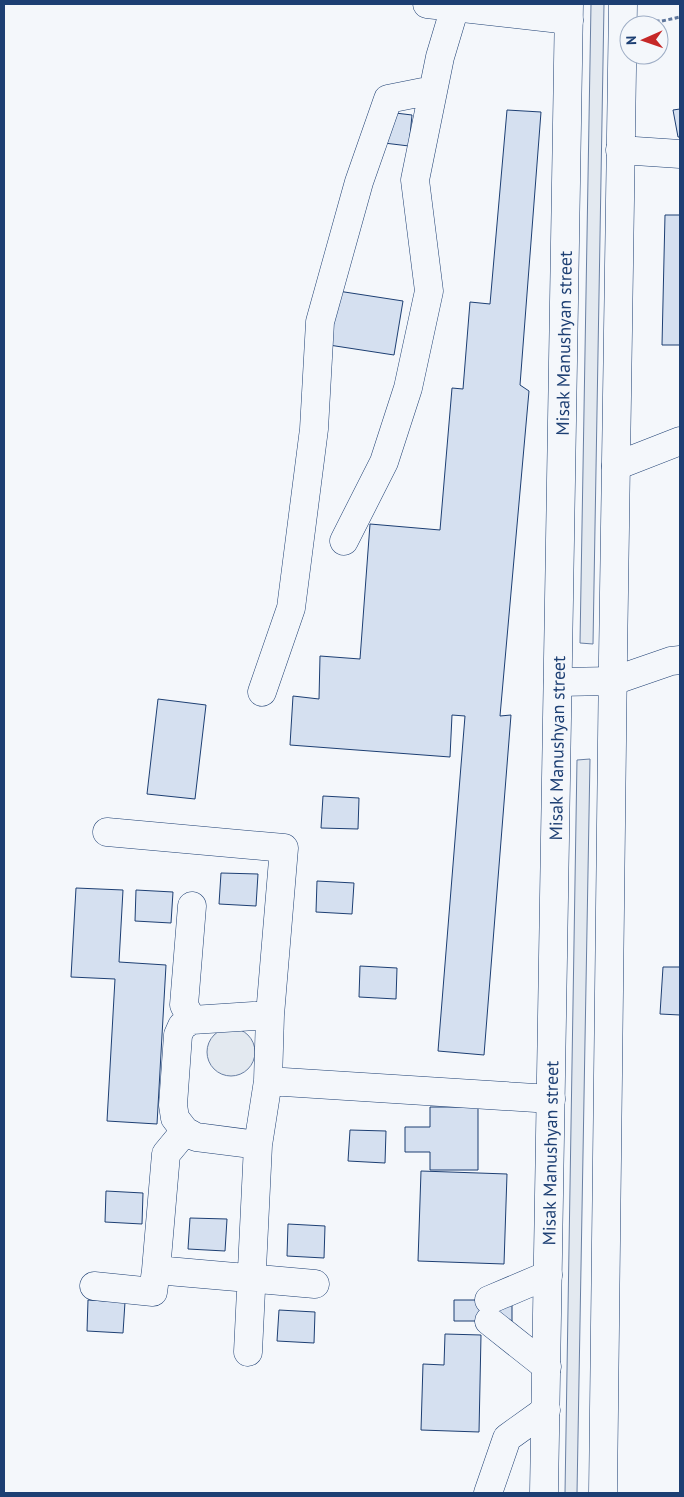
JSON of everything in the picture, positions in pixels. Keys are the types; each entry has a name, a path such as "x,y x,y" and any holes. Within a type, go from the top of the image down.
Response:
{"main road":[{"path":"427,4 569,12"},
{"path":"344,541 384,462 408,388 429,291 415,180 440,57 455,7"},
{"name":"Misak Manushyan street","path":"544,1493 569,12"},
{"path":"603,1493 623,13"},
{"path":"262,692 291,608 314,429 320,322 359,182 388,99 433,90"},
{"path":"620,150 680,154"},
{"path":"616,466 680,441"},
{"path":"558,682 613,681 671,661 680,660"},
{"path":"108,832 284,848 270,1015 268,1081 258,1145 248,1352"},
{"path":"192,906 184,1005 192,1020"},
{"path":"258,1145 196,1137 185,1132 175,1118 173,1105 178,1035 182,1026 192,1020 270,1015"},
{"path":"268,1081 551,1098"},
{"path":"94,1286 154,1292 166,1154 185,1132"},
{"path":"156,1270 315,1284"},
{"path":"547,1367 489,1310 548,1275"},
{"path":"488,1493 507,1438 546,1410"}],"path":[{"path":"623,13 662,21 680,17"}],"shaded area":[{"path":"591,4 604,4 593,644 580,643"},
{"path":"590,759 577,1493 565,1493 577,760"},
{"path":"231,1028 240,1030 248,1035 253,1043 255,1052 253,1061 248,1069 240,1074 231,1076 222,1074 214,1069 209,1061 207,1052 209,1043 214,1035 222,1030"}],"building":[{"path":"680,109 680,137 678,137 673,110"},
{"path":"507,110 541,112 520,385 529,391 500,716 511,715 484,1055 438,1051 465,716 452,715 450,757 290,745 293,696 319,699 320,656 360,659 370,524 440,530 452,388 463,389 470,302 490,304"},
{"path":"387,112 412,115 409,146 384,143"},
{"path":"665,215 680,215 680,345 662,345"},
{"path":"338,291 403,301 394,355 329,345"},
{"path":"158,699 206,705 195,799 147,794"},
{"path":"323,796 359,798 358,829 321,828"},
{"path":"221,873 258,874 256,906 219,904"},
{"path":"317,881 354,883 352,914 316,912"},
{"path":"76,888 123,890 119,962 166,965 157,1124 107,1121 115,979 71,977"},
{"path":"136,890 173,892 171,923 135,921"},
{"path":"360,966 397,968 396,999 359,997"},
{"path":"663,967 680,967 680,1015 660,1014"},
{"path":"430,1107 478,1107 478,1170 430,1170 430,1152 405,1152 405,1127 430,1127"},
{"path":"350,1130 386,1131 385,1163 348,1161"},
{"path":"421,1171 507,1174 504,1264 418,1261"},
{"path":"106,1191 143,1193 142,1224 105,1222"},
{"path":"190,1218 227,1219 225,1251 188,1249"},
{"path":"288,1224 325,1226 324,1258 287,1256"},
{"path":"88,1300 125,1302 123,1333 87,1331"},
{"path":"454,1300 512,1300 512,1321 454,1321"},
{"path":"279,1310 315,1312 314,1343 277,1341"},
{"path":"445,1334 481,1335 479,1432 421,1430 423,1364 444,1365"}]}
